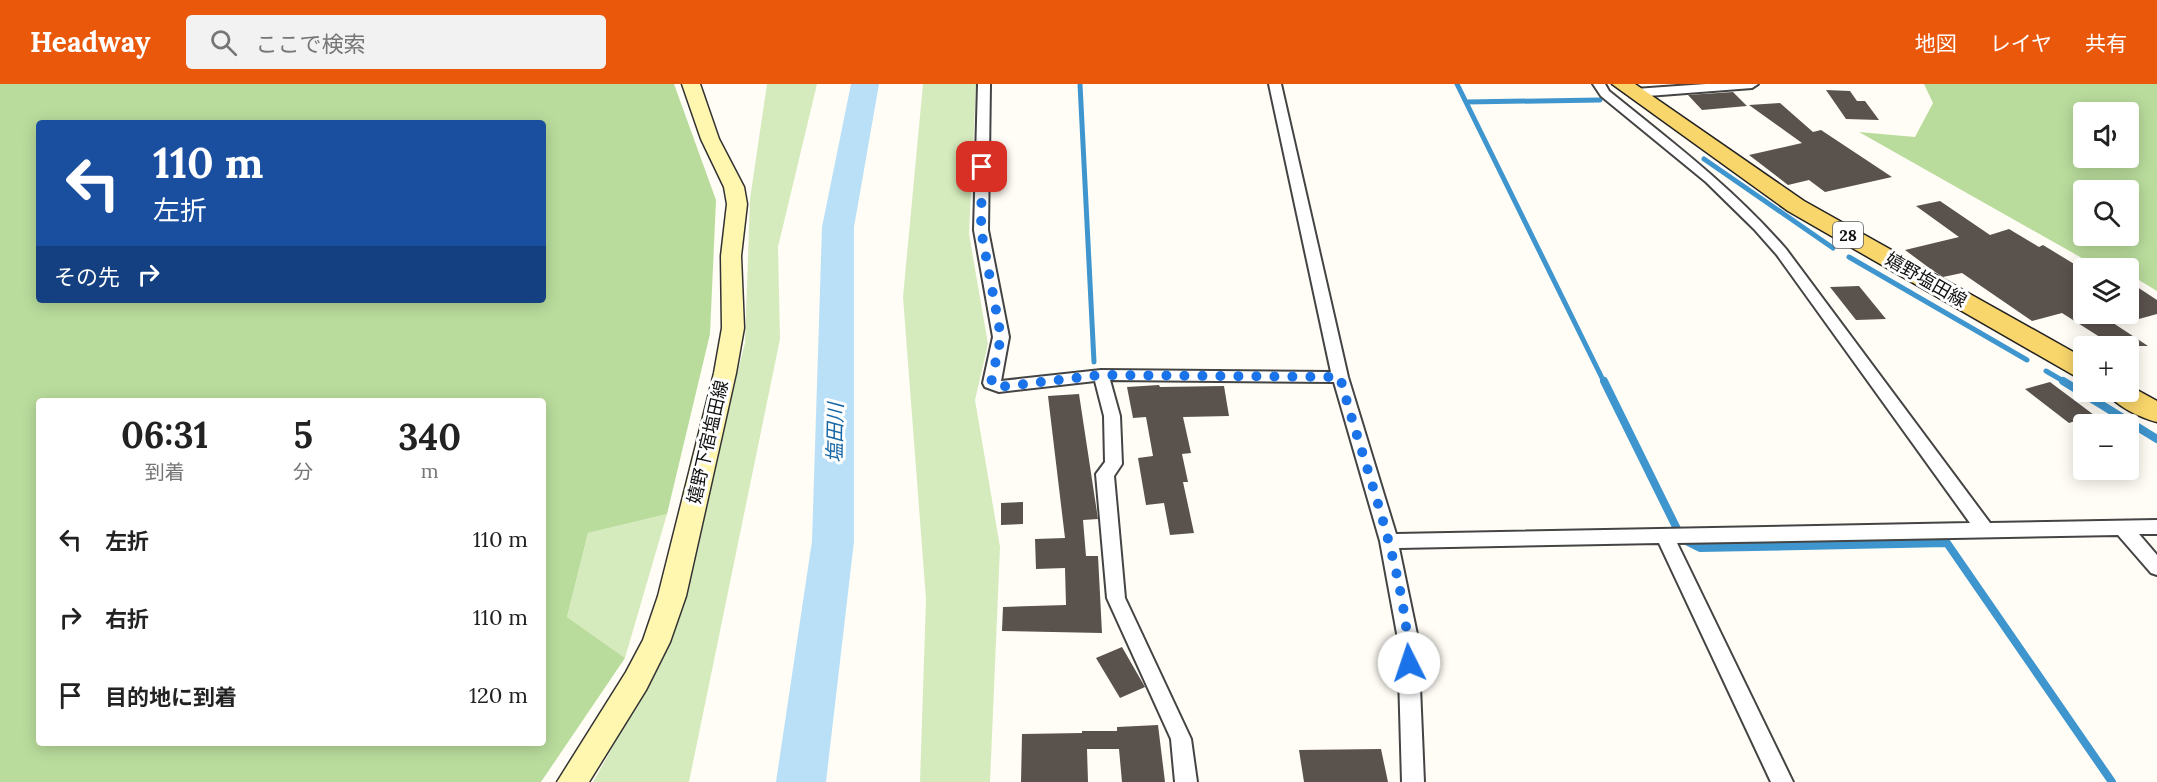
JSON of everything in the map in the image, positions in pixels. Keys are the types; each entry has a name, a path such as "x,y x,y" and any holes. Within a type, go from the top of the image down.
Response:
{"main road":[{"name":"嬉野下宿塩田線","path":"572,782 636,681 656,642 672,596 733,328 732,256 738,204 734,187 710,139 691,84"},
{"name":"嬉野塩田線","path":"1628,89 1796,206 2073,364"},
{"path":"2138,402 2157,413"}],"street":[{"path":"984,84 981,230 1001,337 991,383 999,387 1101,375 1340,377"},
{"path":"1275,84 1340,377 1389,541 1408,639 1413,782"},
{"path":"1599,84 1605,93 1708,175 1780,248 1985,530"},
{"path":"1628,89 1752,84"},
{"path":"1101,375 1112,416 1114,464 1106,474 1116,598 1181,739 1186,782"},
{"path":"2122,527 2157,568"},
{"path":"1389,541 2157,527"},
{"path":"1669,536 1782,782"}],"green space":[{"path":"0,84 674,84 716,200 710,334 667,514 588,533 567,617 625,658 541,782 0,782"},
{"path":"767,84 817,84 778,247 780,339 689,782 593,782 667,651 745,343 750,199"},
{"path":"923,84 976,84 969,234 988,344 975,400 1000,547 990,782 920,782 926,599 903,297"},
{"path":"1924,84 2157,84 2157,291 2139,280 2139,258 2082,258 1859,132 1915,137 1933,103"},
{"path":"667,514 625,658 567,617 588,533"}],"building":[{"path":"1826,90 1850,91 1857,101 1865,101 1879,120 1846,119"},
{"path":"1733,92 1747,106 1702,110 1688,95"},
{"path":"1780,103 1813,132 1821,130 1892,177 1825,192 1809,180 1788,185 1749,155 1802,143 1749,105"},
{"path":"1940,201 1990,235 2009,229 2039,247 2043,245 2073,263 2073,320 2062,313 2032,321 1962,273 1943,277 1932,270 1905,250 1959,237 1916,206"},
{"path":"1859,286 1886,319 1856,320 1830,287"},
{"path":"2139,288 2157,300 2157,314 2139,319"},
{"path":"2079,324 2115,324 2133,336 2098,336"},
{"path":"2139,340 2148,346 2139,346"},
{"path":"2050,382 2073,399 2073,402 2077,402 2093,414 2073,414 2073,422 2069,423 2025,389"},
{"path":"1159,385 1160,387 1224,386 1229,416 1183,417 1191,453 1182,454 1188,482 1183,482 1194,533 1170,535 1164,503 1146,505 1138,458 1153,456 1146,417 1133,418 1127,387"},
{"path":"1079,394 1098,519 1083,520 1086,556 1098,556 1102,633 1002,631 1003,607 1066,605 1065,568 1036,569 1035,539 1065,538 1048,396"},
{"path":"1023,502 1023,524 1001,525 1001,503"},
{"path":"1122,647 1145,687 1120,698 1096,658"},
{"path":"1158,725 1165,782 1122,782 1119,749 1087,749 1088,782 1021,782 1022,734 1117,731 1117,727"},
{"path":"1381,749 1388,782 1304,782 1299,750"}],"waterway":[{"name":"塩田川","path":"801,782 833,541 838,227 865,84"},
{"path":"1080,84 1094,362"},
{"path":"1457,84 1604,382"},
{"path":"1466,102 1600,100"},
{"path":"1704,159 1833,248"},
{"path":"1849,257 2027,360"},
{"path":"2046,371 2065,382"},
{"path":"1604,381 1682,539 1700,548 1947,543 2112,782"},
{"path":"2063,381 2157,439"}],"route":[{"path":"982,167 981,230 1001,337 991,383 999,387 1101,375 1340,377 1389,541 1408,639 1409,663"}]}
